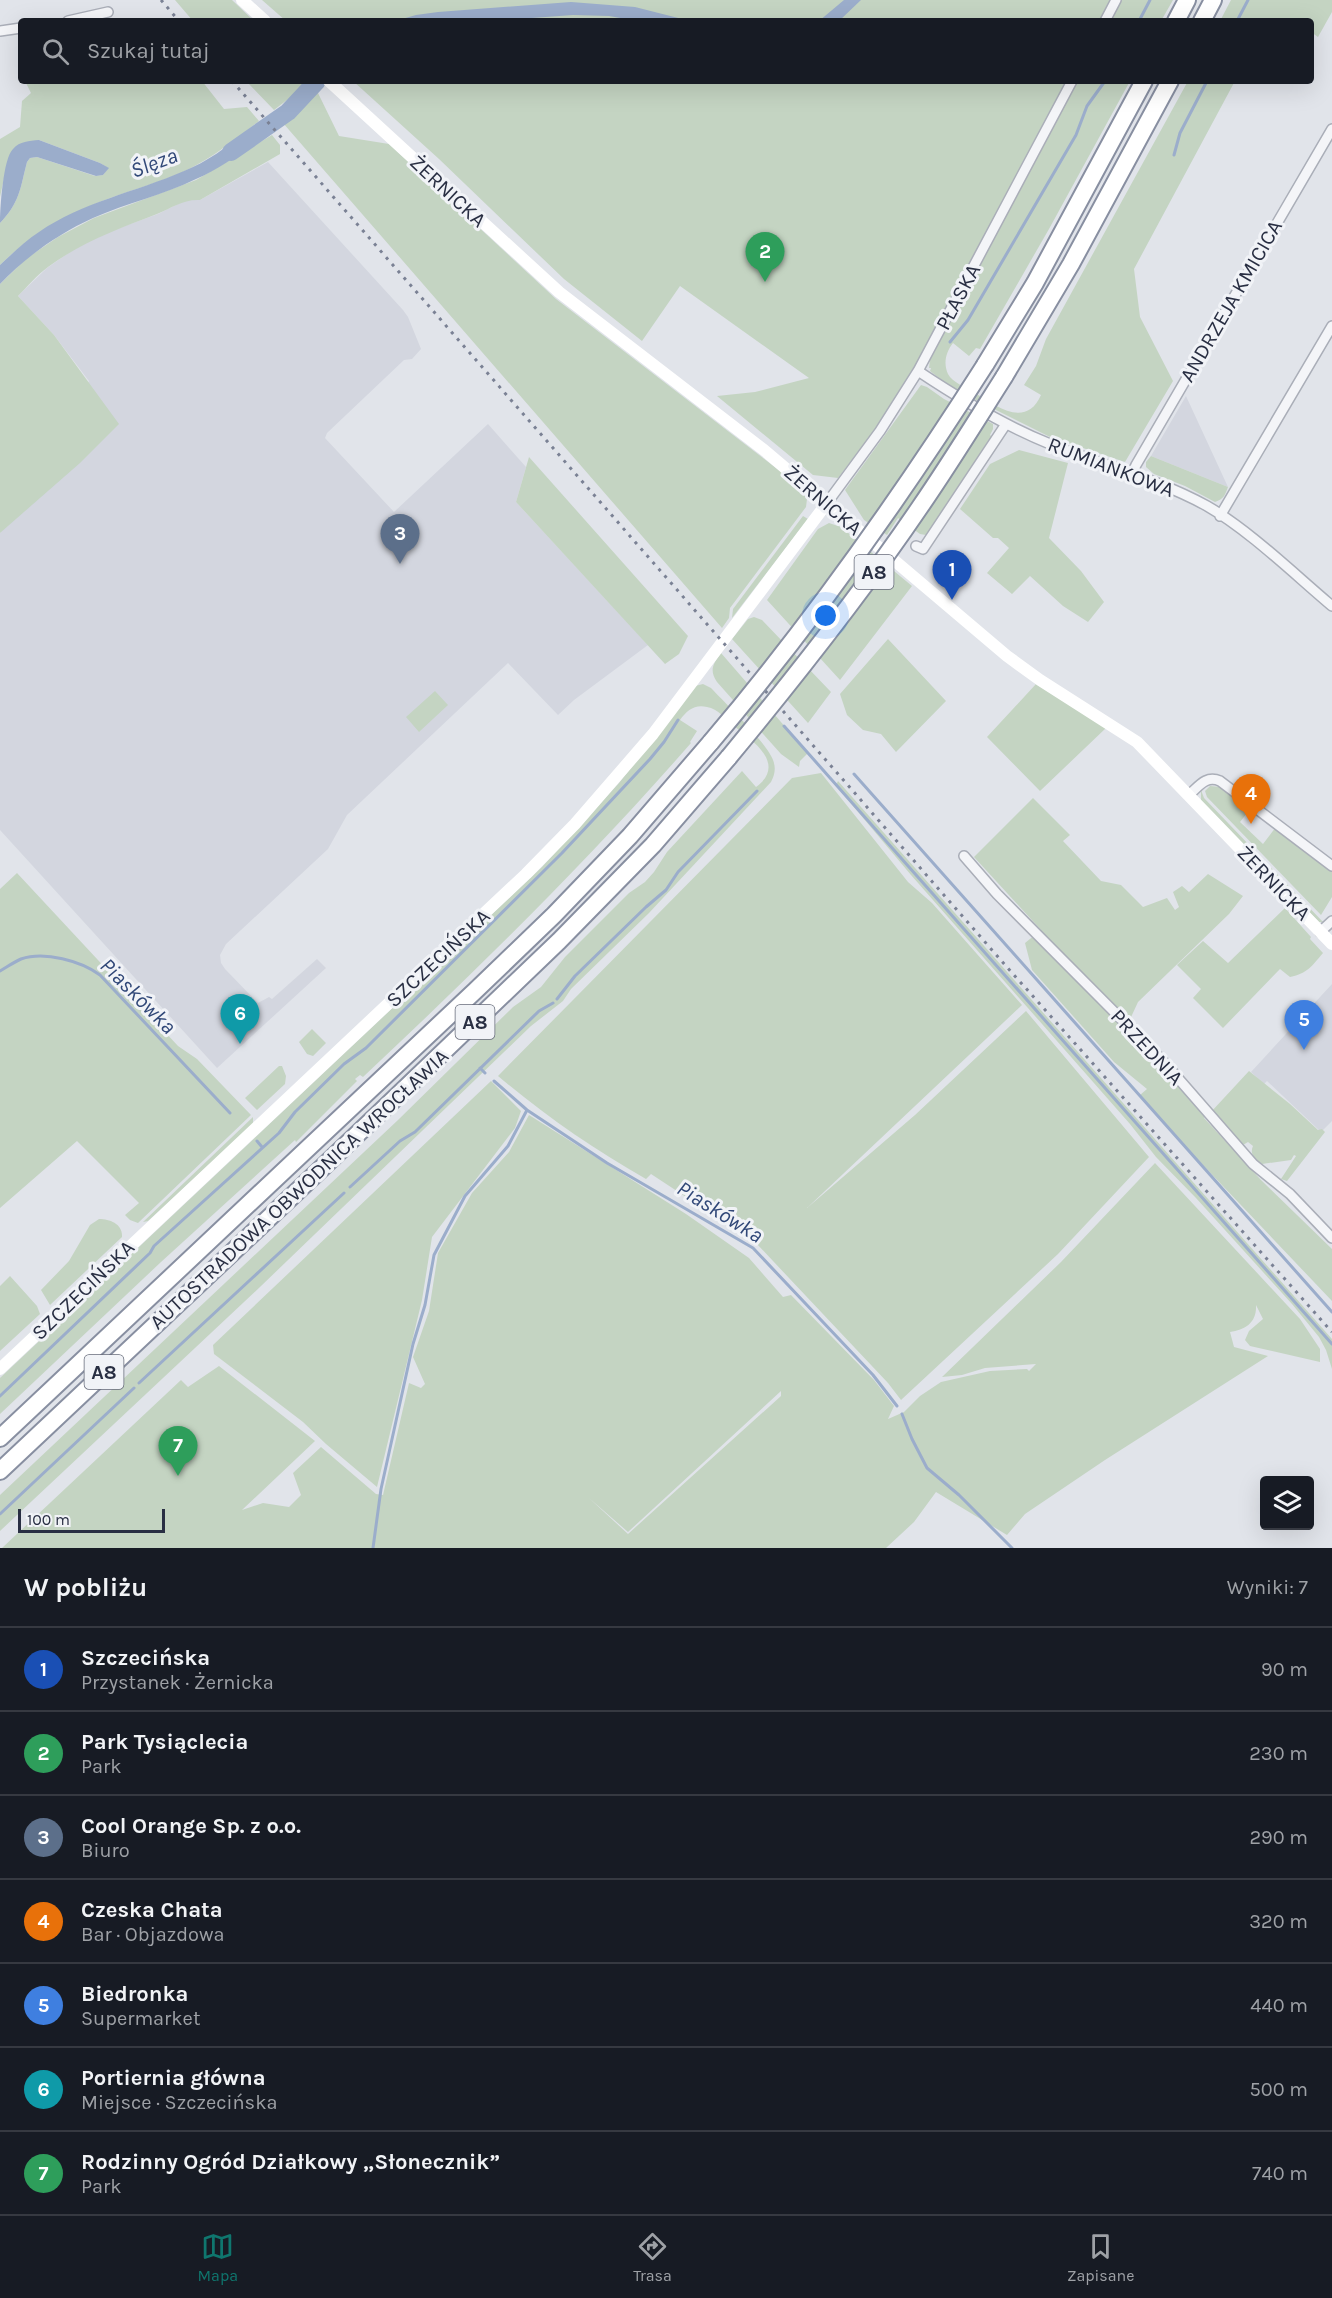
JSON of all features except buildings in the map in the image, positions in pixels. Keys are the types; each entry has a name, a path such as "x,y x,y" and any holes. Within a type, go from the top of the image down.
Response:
{"highway":[{"path":"1178,18 1188,0"},
{"path":"1204,18 1213,0"},
{"name":"AUTOSTRADOWA OBWODNICA WROCŁAWIA","path":"0,1438 530,938 630,836 711,742 796,639 876,532 985,365 1035,283 1142,84"},
{"name":"AUTOSTRADOWA OBWODNICA WROCŁAWIA","path":"0,1471 340,1151 550,949 653,845 729,757 816,651 944,472 1071,264 1168,84"}],"street":[{"path":"242,0 262,18"},
{"path":"1107,18 1116,0"},
{"path":"81,18 108,12"},
{"path":"0,32 18,29"},
{"name":"ŻERNICKA","path":"332,84 560,292 764,450 1007,656 1040,680 1137,742 1332,944"},
{"name":"PŁASKA","path":"827,503 880,431 918,371 1070,84"},
{"name":"ANDRZEJA KMICICA","path":"1132,474 1332,129"},
{"path":"1220,516 1332,326"},
{"name":"RUMIANKOWA","path":"918,371 972,406 1006,424 1050,444 1190,498 1220,516 1332,606"},
{"path":"920,548 1006,424"},
{"name":"SZCZECIŃSKA","path":"0,1369 526,874 575,824 652,734 827,503"},
{"path":"1189,795 1206,779 1213,778 1220,781 1332,866"},
{"name":"PRZEDNIA","path":"964,856 997,894 1163,1061 1253,1164 1290,1194 1332,1238"},
{"path":"1320,932 1332,921"}],"shaded area":[{"path":"268,162 403,310 421,349 412,359 404,360 327,433 325,438 394,512 488,424 526,467 516,502 648,645 574,700 558,715 508,663 347,815 328,849 226,944 220,955 225,969 258,1003 269,997 272,999 317,959 326,968 217,1068 0,830 0,533 89,381 54,335 18,296 47,268 77,247 111,231 158,214 188,199 200,200"},
{"path":"1186,396 1228,487 1151,456"},
{"path":"1332,984 1332,1121 1321,1132 1267,1081 1264,1084 1251,1072"}],"green space":[{"path":"175,0 232,0 251,18 190,18"},
{"path":"262,0 1111,0 1101,18 283,18"},
{"path":"1122,0 1173,0 1163,18 1112,18"},
{"path":"1231,0 1332,0 1332,12 1318,37 1314,34 1314,18 1222,18"},
{"path":"26,84 204,84 224,109 247,107 259,121 216,154 187,170 97,203 67,217 25,243 0,265 0,223 15,202 30,158 37,157 95,176 103,175 108,168 39,140 8,160 0,197 0,139 20,127 22,101 31,93"},
{"path":"249,84 305,84 301,89 274,110"},
{"path":"356,84 1065,84 915,369 881,422 838,478 813,475 717,396 755,392 809,378 680,286 642,341 564,279 439,159"},
{"path":"1075,84 1128,84 980,349 976,348 969,356 953,343 947,354 946,366 953,380 1010,412 1027,411 1035,405 1041,395 1024,385 1036,366 1046,339 1186,84 1233,84 1134,269 1140,317 1173,381 1125,462 1050,437 952,388 930,371 930,360"},
{"path":"315,93 318,93 339,136 389,144 556,299 802,488 807,499 806,507 730,608 729,618 722,628 283,123"},
{"path":"272,135 280,145 280,154 200,200 178,204 74,250 44,270 18,296 54,335 119,424 80,463 0,533 0,284 27,258 58,237 94,218 196,180"},
{"path":"921,385 993,424 990,435 992,437 929,533 920,534 898,518 887,535 864,520 845,490"},
{"path":"1019,450 1068,463 1049,538 1081,571 1104,602 1088,622 1063,606 1030,576 1012,594 987,573 1009,548 998,538 993,538 960,509 990,464"},
{"path":"1151,456 1228,487 1225,494 1215,502 1185,486 1154,474 1146,467 1146,462"},
{"path":"529,457 688,636 679,654 665,664 516,502"},
{"path":"803,516 808,519 732,618 733,609"},
{"path":"829,523 841,527 912,586 840,680 767,600 818,529"},
{"path":"754,617 762,620 831,692 808,723 732,639 748,619"},
{"path":"888,639 946,701 896,752 881,734 863,730 847,715 840,694"},
{"path":"721,653 808,753 800,761 799,767 781,754 717,682 713,674 713,667"},
{"path":"703,684 711,688 735,713 769,753 775,768 771,782 649,913 571,989 563,1001 531,1026 260,1287 0,1531 0,1495 398,1120 513,1007 541,987 565,957 629,893 645,882 667,852 742,771 756,787 765,778 768,762 750,739 711,708 699,706 688,711 680,720 697,731 691,743 531,914 363,1077 360,1075 355,1079 357,1081 296,1142 295,1140 161,1262 0,1414 0,1378 542,867 619,783 695,686"},
{"path":"1036,684 1106,728 1040,791 987,737"},
{"path":"435,691 448,705 419,732 406,717"},
{"path":"821,773 908,882 932,903 1022,1005 807,1208 915,1115 1026,1011 1149,1157 1058,1254 901,1400 888,1383 756,1243 651,1174 646,1179 588,1144 498,1076 792,778"},
{"path":"838,781 1332,1339 1332,1369 1319,1337 1292,1304 1156,1157 1130,1124 911,875 836,785"},
{"path":"1210,786 1221,787 1251,808 1240,822 1263,844 1276,827 1332,871 1332,897 1321,915 1207,797 1205,791"},
{"path":"1201,790 1204,798 1323,922 1319,922 1201,801"},
{"path":"1033,798 1070,835 1063,841 1101,881 1121,885 1143,907 1167,898 1175,910 1179,907 1173,892 1182,886 1189,892 1208,874 1243,896 1229,914 1138,1002 1126,1028 1261,1180 1332,1249 1332,1301 1183,1144 1140,1095 1147,1089 1114,1062 1032,970 1025,943 1041,930 974,857"},
{"path":"17,873 178,1046 197,1059 251,1115 138,1223 125,1215 139,1203 77,1141 0,1208 0,889"},
{"path":"1285,908 1323,953 1309,969 1301,974 1290,977 1280,969 1223,1028 1193,998 1201,989 1177,965 1203,941 1228,963"},
{"path":"312,1029 326,1043 313,1056 307,1054 299,1042"},
{"path":"279,1066 282,1066 286,1076 285,1084 257,1110 245,1098"},
{"path":"1249,1071 1318,1130 1322,1129 1325,1132 1287,1181 1281,1179 1296,1156 1294,1155 1291,1160 1262,1164 1253,1154 1253,1146 1248,1142 1243,1145 1211,1112"},
{"path":"491,1081 521,1111 515,1128 432,1237 422,1300 377,1487 303,1422 214,1354 213,1345"},
{"path":"529,1115 686,1214 749,1258 783,1297 791,1295 874,1380 894,1406 888,1419 904,1412 920,1396 941,1382 990,1371 1027,1369 1029,1371 1036,1364 985,1368 962,1375 942,1377 1061,1262 1155,1163 1300,1319 1320,1349 1320,1362 1250,1346 1245,1340 1249,1331 1263,1319 1256,1305 1252,1321 1241,1329 1230,1332 1234,1347 1268,1356 1025,1514 1007,1535 936,1492 914,1522 886,1548 2,1548 181,1380 188,1387 219,1366 315,1441 242,1510 263,1503 289,1507 301,1495 293,1473 321,1447 376,1494 383,1495 409,1383 421,1388 425,1384 413,1357 429,1311 438,1253 472,1193 509,1152","holes":["781,1391 781,1396 628,1534 589,1498 628,1532"]},
{"path":"253,1117 253,1124 148,1221 143,1222"},
{"path":"99,1219 115,1223 122,1232 122,1237 50,1305 41,1290 69,1261 90,1225"},
{"path":"10,1276 37,1306 40,1314 0,1351 0,1286"}],"water":[{"path":"844,0 861,0 842,18 823,18"},
{"path":"571,2 635,7 678,18 573,15 532,18 406,18 438,12"},
{"path":"246,131 255,144 226,163 183,185 80,224 32,255 0,284 0,265 39,232 91,205 201,163"},
{"path":"39,140 109,168 103,175 96,176 37,157 30,158 15,202 0,223 3,184 10,154 19,144"}],"waterway":[{"path":"1141,18 1150,0"},
{"path":"1239,18 1248,0"},
{"name":"Ślęza","path":"231,152 288,112 314,84"},
{"path":"950,342 968,320 1076,135 1087,106 1103,84"},
{"path":"1174,155 1180,133 1205,84"},
{"path":"0,1396 150,1253 154,1246 279,1133 295,1112 344,1064 366,1048 562,853 650,759 678,720"},
{"path":"784,726 1332,1344"},
{"path":"854,774 1332,1312"},
{"path":"557,999 575,976 666,890 678,872 757,791"},
{"name":"Piaskówka","path":"0,971 21,959 41,956 73,962 92,970 100,975 230,1113"},
{"name":"Piaskówka","path":"350,1187 400,1141 415,1132 539,1011 553,1003"},
{"name":"Piaskówka","path":"480,1068 485,1073"},
{"name":"Piaskówka","path":"494,1081 527,1110 607,1163 753,1248 873,1375 897,1406"},
{"path":"373,1548 381,1489 413,1344 425,1305 434,1255 465,1196 508,1146 527,1110"},
{"name":"Piaskówka","path":"257,1141 262,1147"},
{"path":"139,1383 344,1193"},
{"path":"0,1514 134,1388"},
{"name":"Piaskówka","path":"902,1414 927,1468 959,1495 1012,1548"}],"railway":[{"path":"161,0 176,18"},
{"path":"235,84 1006,966 1332,1332"}],"place":[{"name":"Park Tysiąclecia","path":"765,282"},
{"name":"Cool Orange Sp. z o.o.","path":"400,564"},
{"name":"Szczecińska","path":"952,600"},
{"name":"Czeska Chata","path":"1251,824"},
{"name":"Portiernia główna","path":"240,1044"},
{"name":"Biedronka","path":"1304,1050"},
{"name":"Rodzinny Ogród Działkowy „Słonecznik”","path":"178,1476"}]}
